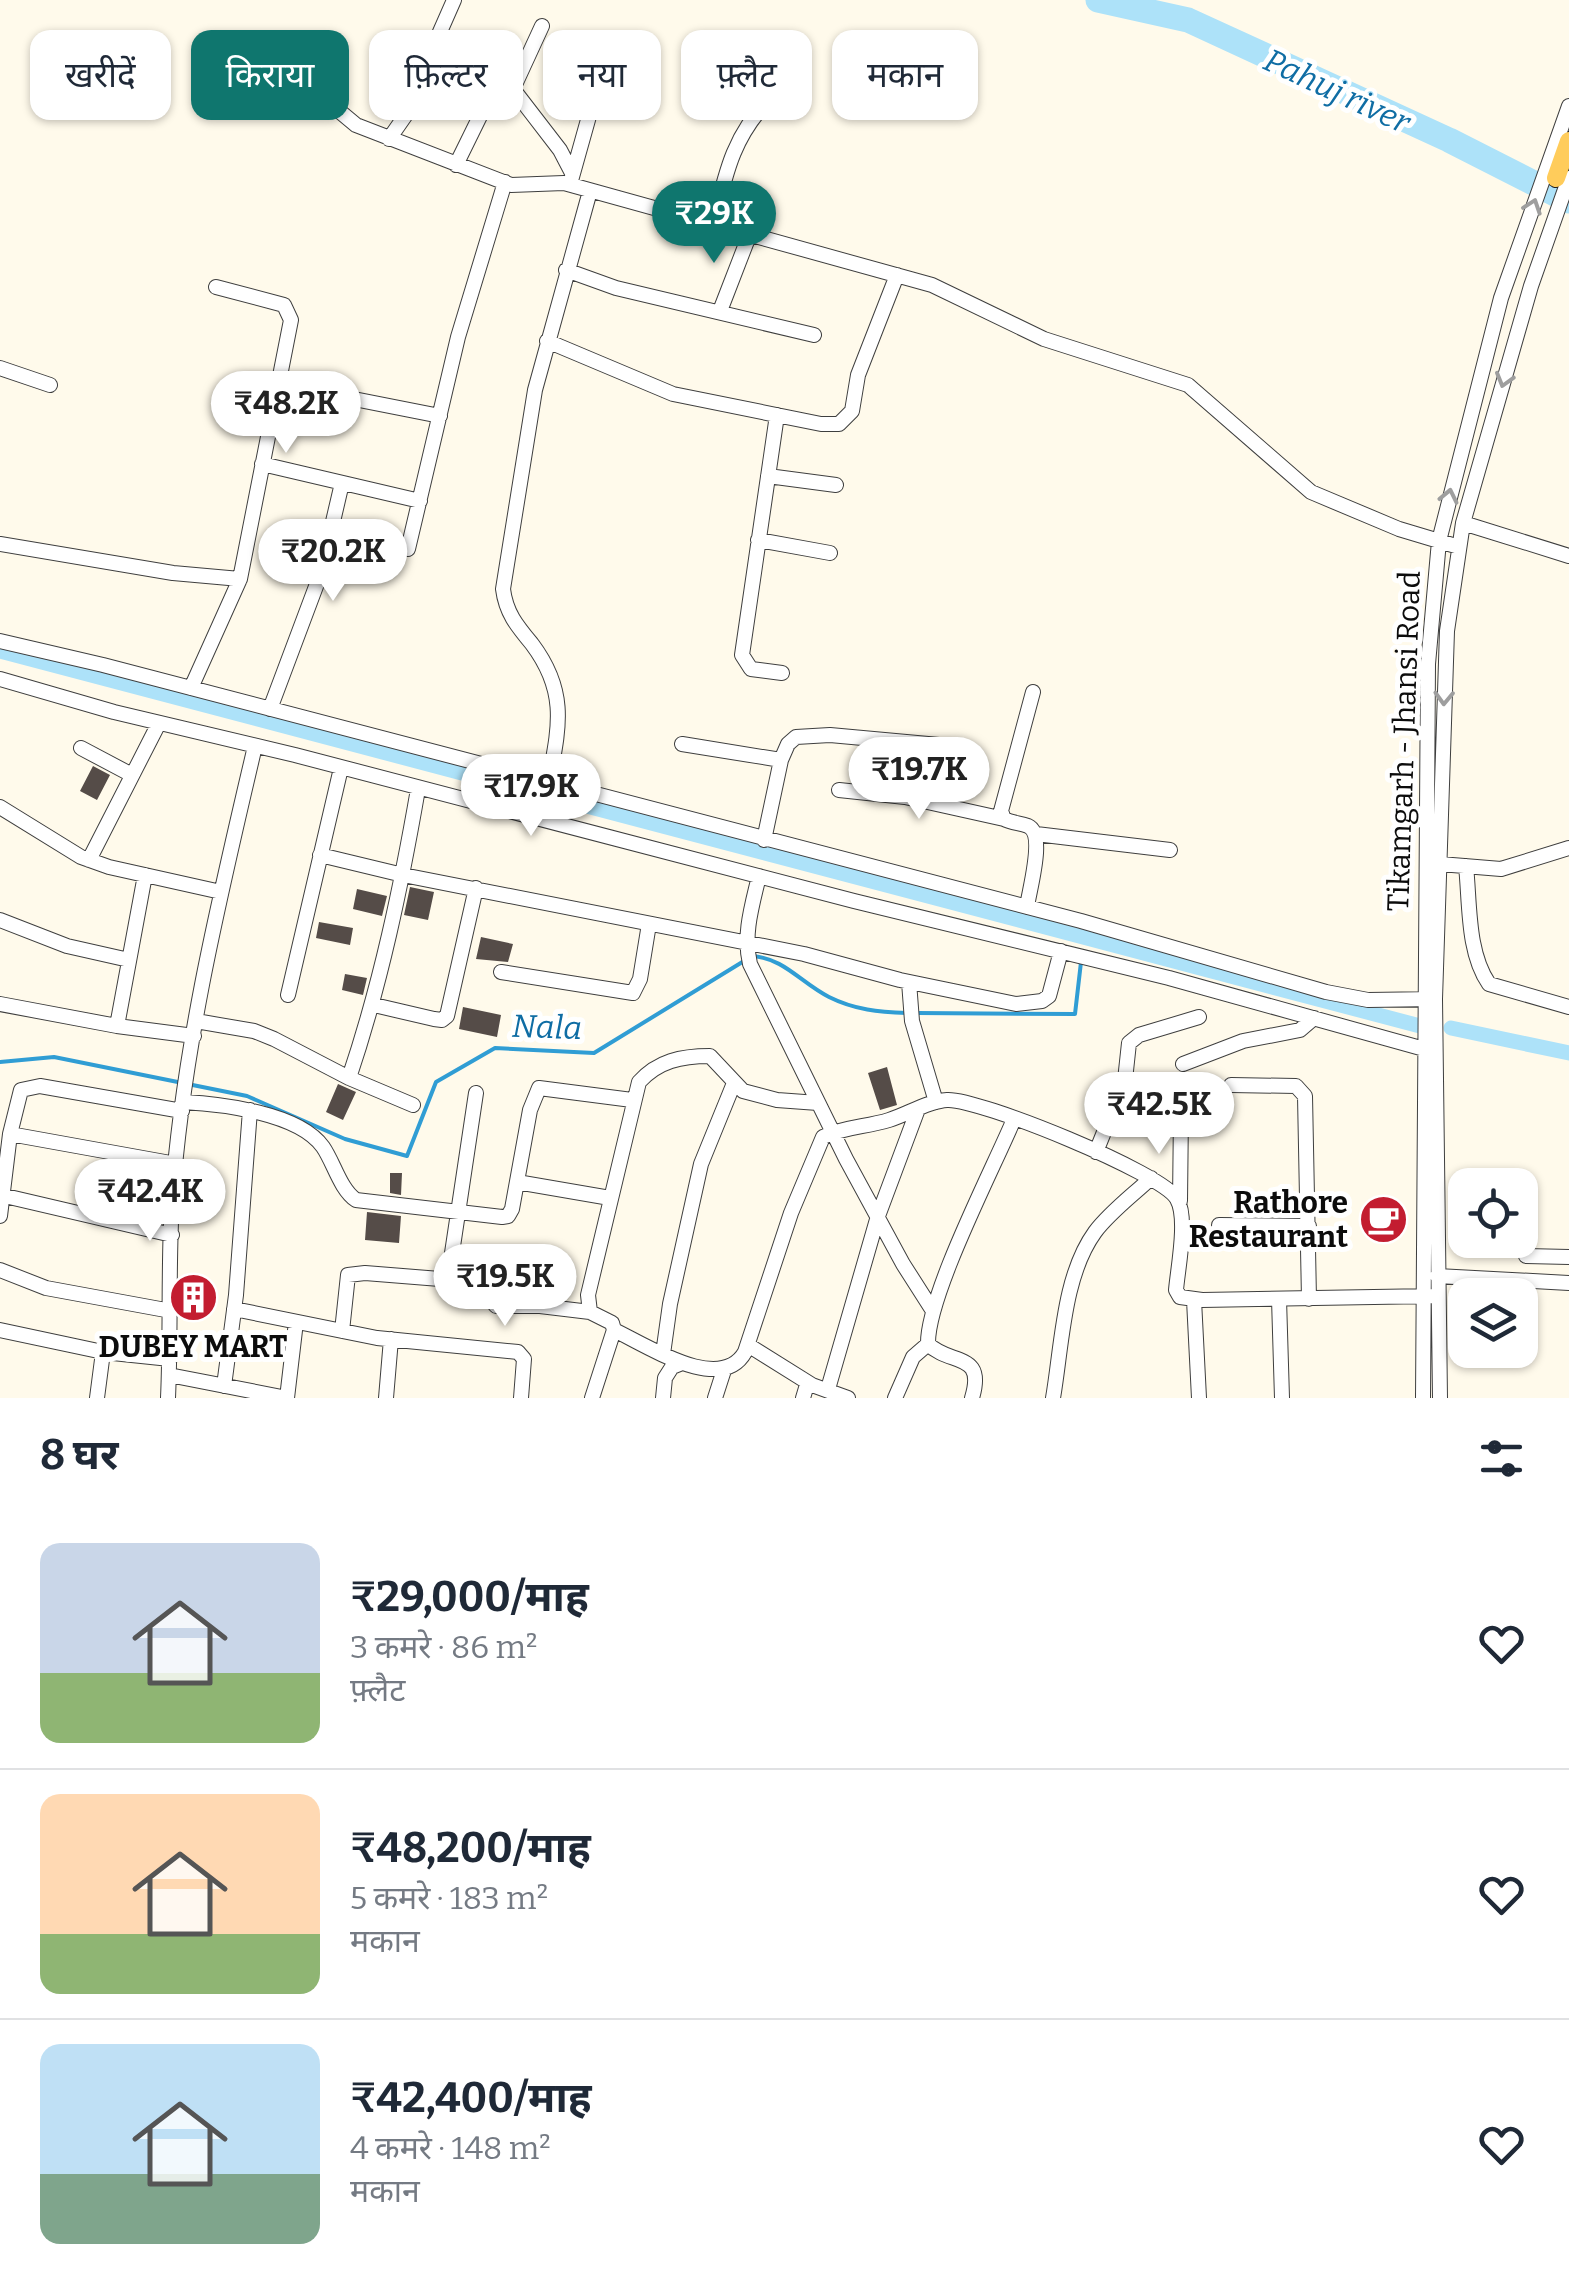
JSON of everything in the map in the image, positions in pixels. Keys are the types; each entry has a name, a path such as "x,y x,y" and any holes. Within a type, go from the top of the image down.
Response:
{"main road":[{"path":"1563,178 1569,141"}],"street":[{"path":"389,138 434,73 432,50 454,0"},
{"path":"523,67 542,26"},
{"path":"523,102 560,150 571,179"},
{"name":"Tikamgarh - Jhansi Road","path":"1430,1006 1428,664 1439,541 1501,298 1569,106"},
{"path":"348,120 456,165 519,186 571,179 590,190 932,285 1044,339 1188,385 1312,492 1399,529 1459,547"},
{"path":"456,165 478,120"},
{"path":"571,179 588,120"},
{"path":"713,226 734,144 751,120"},
{"path":"1423,1398 1431,1296 1430,1006 1444,786 1447,631 1463,522 1563,178"},
{"path":"408,549 458,338 505,182"},
{"path":"549,781 560,712 558,697 547,667 505,606 503,589 532,405 590,190"},
{"path":"720,312 749,236"},
{"path":"566,270 616,288 814,335"},
{"path":"547,341 674,394 821,424 839,424 848,418 855,401 858,375 897,275"},
{"path":"192,688 240,578 291,320 284,306 216,287"},
{"path":"0,368 50,385"},
{"path":"278,384 440,416"},
{"path":"776,415 742,655 750,669 782,673"},
{"path":"262,464 420,501"},
{"path":"768,476 836,485"},
{"path":"270,710 321,573 342,482"},
{"path":"1463,522 1569,556"},
{"path":"758,540 830,553"},
{"path":"0,544 173,574 240,578"},
{"path":"0,641 1027,907 1326,992 1430,1006"},
{"path":"0,679 1314,1018 1430,1044"},
{"path":"1004,819 1002,802 1032,692"},
{"path":"89,860 159,723"},
{"path":"764,840 781,760 796,737 939,745"},
{"path":"682,744 781,760"},
{"path":"168,1398 172,1235 186,1076 221,892 255,746"},
{"path":"81,748 132,775"},
{"path":"288,995 341,768"},
{"path":"349,1078 374,1005 404,875 418,788"},
{"path":"839,790 905,797 1030,826 1038,846 1027,907"},
{"path":"0,807 89,860 221,892"},
{"path":"1036,834 1170,850"},
{"path":"1440,864 1501,869 1569,848"},
{"path":"320,855 649,924 748,953 804,954 1001,1002 1042,1001 1049,996 1068,953"},
{"path":"1466,866 1472,936 1478,963 1489,984 1569,1006"},
{"path":"117,1026 145,875"},
{"path":"759,876 748,953 818,1103 902,1264 933,1312"},
{"path":"374,1005 434,1019 448,1016 476,888"},
{"path":"0,920 67,946 129,960"},
{"path":"501,972 633,993 640,979 649,924"},
{"path":"910,982 912,1021 936,1102"},
{"path":"0,1004 117,1026 264,1035 413,1105"},
{"path":"1096,1152 1125,1080 1129,1043 1140,1035 1199,1017"},
{"path":"1183,1064 1259,1036 1300,1030 1314,1018"},
{"path":"1430,1044 1438,1276 1431,1296 1440,1398"},
{"path":"590,1312 588,1294 632,1100 648,1072 685,1056 710,1056 734,1083 758,1096 818,1103"},
{"path":"663,1354 701,1164 734,1083"},
{"path":"1231,1085 1282,1084 1301,1088 1305,1096 1309,1299"},
{"path":"0,1216 17,1098 28,1087 250,1110 313,1136 356,1200 458,1214 508,1216 530,1110 539,1088 632,1100"},
{"path":"342,1331 348,1275 447,1277 476,1093"},
{"path":"715,1398 724,1370 742,1359 816,1149 822,1137 834,1132 888,1120 936,1102 971,1104 1096,1152 1151,1178 1170,1189 1180,1206"},
{"path":"1145,1102 1174,1104 1181,1112 1182,1230 1176,1290 1180,1297 1279,1300 1431,1296"},
{"path":"828,1388 878,1216 918,1109"},
{"path":"224,1386 250,1110"},
{"path":"895,1398 914,1357 928,1344 933,1312 1014,1119"},
{"path":"10,1134 176,1164"},
{"path":"1053,1398 1072,1287 1084,1254 1104,1222 1151,1178"},
{"path":"517,1182 610,1198"},
{"path":"1,1195 172,1235"},
{"path":"1220,1225 1309,1226"},
{"path":"1538,1256 1569,1257"},
{"path":"450,1264 490,1270 491,1300 496,1306 590,1312 612,1323 614,1330 592,1398"},
{"path":"0,1270 46,1288 171,1311"},
{"path":"1438,1276 1569,1283"},
{"path":"1194,1300 1199,1398"},
{"path":"1279,1300 1282,1398"},
{"path":"234,1310 390,1339 518,1352 524,1359 521,1398"},
{"path":"0,1330 169,1367 224,1386 280,1397 296,1322"},
{"path":"614,1330 682,1363 724,1370"},
{"path":"386,1398 390,1339"},
{"path":"748,1344 812,1384 848,1398"},
{"path":"928,1344 936,1352 971,1366 976,1375 972,1398"},
{"path":"97,1398 103,1352"},
{"path":"663,1398 666,1378 672,1367 682,1363"},
{"path":"802,1398 812,1384"}],"building":[{"path":"93,766 110,775 97,800 80,791"},
{"path":"410,887 434,892 428,920 404,915"},
{"path":"357,889 387,896 382,916 353,909"},
{"path":"319,922 353,928 350,945 316,938"},
{"path":"481,937 513,944 508,962 476,959"},
{"path":"345,974 367,978 363,995 342,990"},
{"path":"463,1007 501,1015 497,1037 459,1029"},
{"path":"887,1067 897,1105 880,1110 868,1073"},
{"path":"338,1084 356,1092 343,1120 326,1112"},
{"path":"390,1173 402,1173 401,1195 390,1193"},
{"path":"367,1212 401,1216 399,1243 365,1240"},
{"path":"514,1265 549,1271 547,1287 511,1281"},
{"name":"DUBEY MART","path":"205,1289 203,1308 181,1307 183,1290"}],"waterway":[{"name":"Pahuj river","path":"1098,0 1188,20 1449,140 1569,201"},
{"path":"0,651 1420,1026"},
{"name":"Nala","path":"752,956 774,961 839,1001 867,1009 907,1013"},
{"name":"Nala","path":"0,1062 54,1057 247,1096 345,1139 407,1156 436,1082 495,1048 594,1053 744,961"},
{"name":"Nala","path":"917,1013 1075,1014 1081,962"},
{"path":"1451,1028 1569,1053"}],"place":[{"name":"Rathore Restaurant","path":"1383,1220"},
{"name":"DUBEY MART","path":"193,1298"}]}
